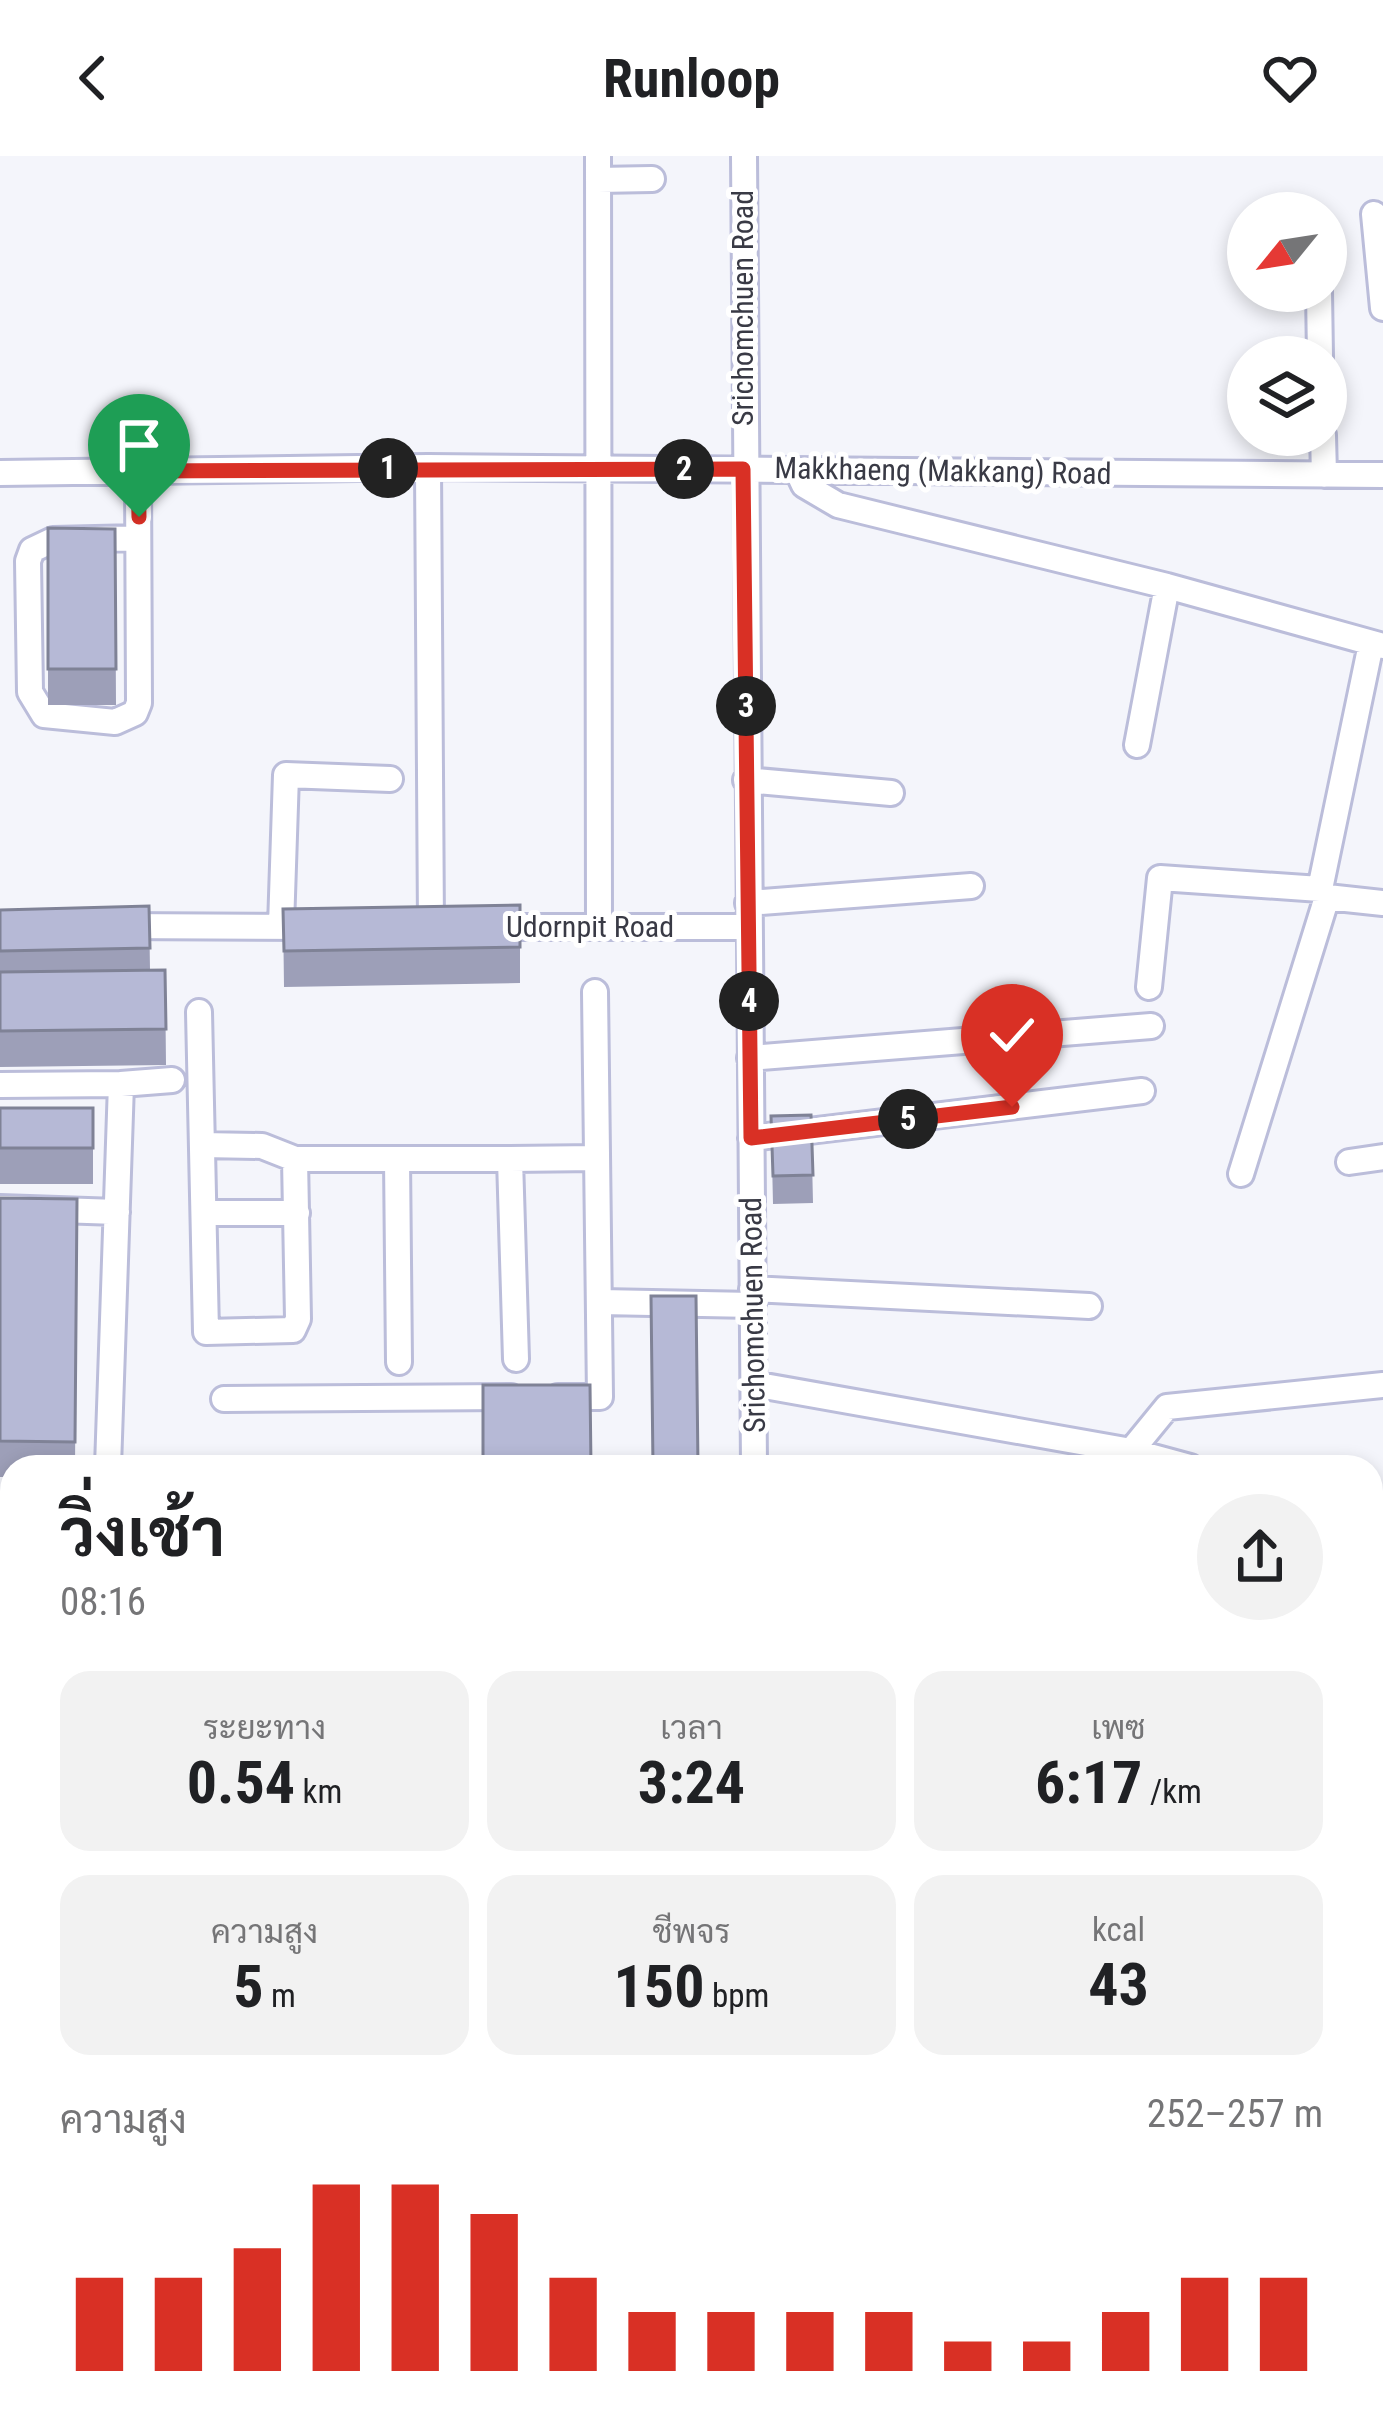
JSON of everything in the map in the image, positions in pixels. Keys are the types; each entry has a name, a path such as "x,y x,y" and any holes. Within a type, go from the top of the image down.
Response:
{"street":[{"name":"Srichomchuen Road","path":"744,156 754,1455"},
{"path":"599,926 598,168 652,179"},
{"path":"1374,214 1383,308"},
{"path":"1324,456 1324,475"},
{"name":"Makkhaeng (Makkang) Road","path":"0,472 428,467 1383,475"},
{"name":"Udornpit Road","path":"428,467 421,927 599,926 748,915 971,886"},
{"path":"797,470 804,485 838,505 1167,586 1377,645 1323,893 1240,1174"},
{"path":"138,471 139,538 135,713 115,722 44,715 30,692 32,550 53,540 139,538"},
{"path":"1136,745 1167,586"},
{"path":"280,926 286,776 390,779"},
{"path":"746,780 891,793"},
{"path":"1149,987 1160,878 1383,903"},
{"path":"94,926 345,927"},
{"path":"224,1399 600,1397 595,992"},
{"path":"200,1012 206,1332 293,1330 298,1319 296,1159"},
{"path":"750,1058 1151,1026"},
{"path":"0,1085 172,1080"},
{"path":"108,1455 121,1084"},
{"path":"751,1138 1142,1091"},
{"path":"202,1145 262,1146 296,1159 597,1158"},
{"path":"1348,1162 1383,1157"},
{"path":"397,1159 399,1362"},
{"path":"510,1159 516,1359"},
{"path":"0,1208 117,1212"},
{"path":"203,1213 297,1213"},
{"path":"601,1302 752,1297 1089,1306"},
{"path":"753,1384 1146,1455"},
{"path":"1132,1451 1167,1407 1383,1385"}],"building":[{"path":"48,528 115,529 116,669 48,669"},
{"path":"520,905 520,947 284,951 283,909"},
{"path":"149,906 150,948 0,951 0,910"},
{"path":"165,970 166,1029 0,1031 0,972"},
{"path":"0,1108 93,1108 93,1148 0,1148"},
{"path":"811,1115 813,1175 773,1176 771,1116"},
{"path":"0,1198 77,1199 75,1442 0,1441"},
{"path":"651,1296 696,1296 698,1455 653,1455"},
{"path":"483,1385 590,1385 591,1455 483,1455"}],"route":[{"path":"139,517 138,471 743,469 751,1138 1012,1107"}]}
